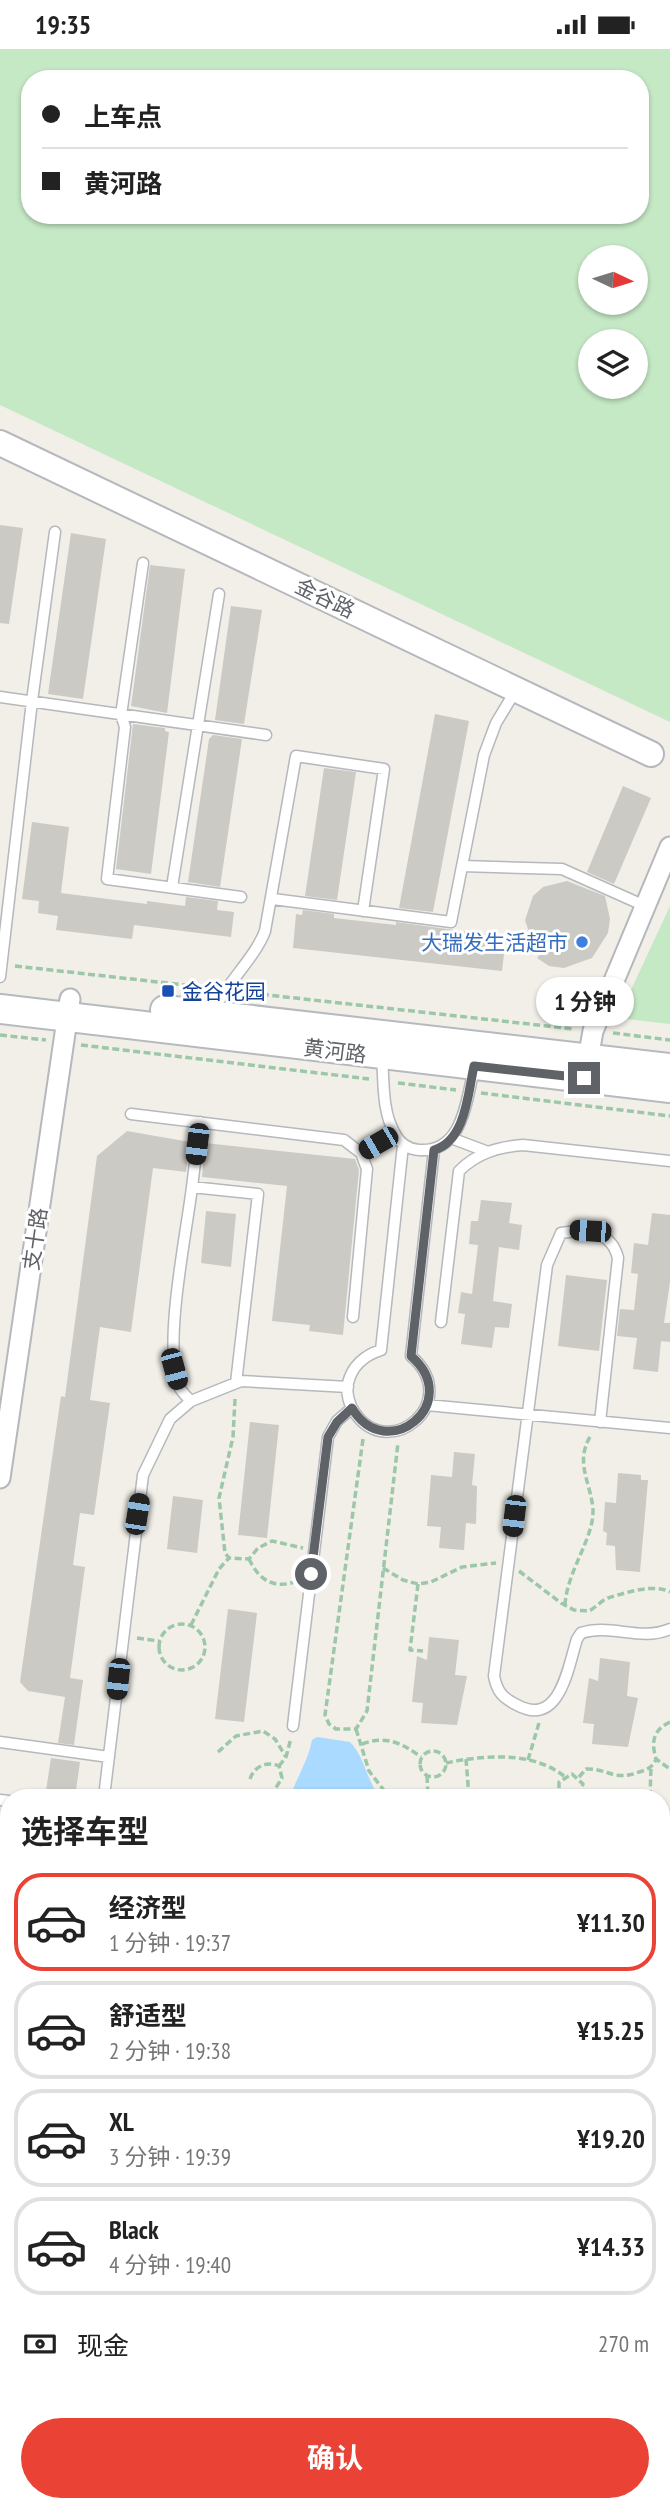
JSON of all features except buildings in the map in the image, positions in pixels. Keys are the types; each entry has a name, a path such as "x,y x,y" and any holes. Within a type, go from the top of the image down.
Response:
{"main road":[{"name":"黄河路","path":"1,978 67,1020 211,1016 670,1068"},
{"name":"黄河路","path":"0,1009 383,1069 472,1079 670,1089"}],"street":[{"name":"金谷路","path":"0,443 651,754"},
{"path":"588,1059 593,1031 670,847"},
{"name":"支十路","path":"0,1478 67,1020"}],"lane":[{"path":"1,978 32,701 55,532"},
{"path":"143,563 121,715 125,727 107,879 241,897"},
{"path":"172,887 219,594"},
{"path":"273,899 451,922 484,755 496,723 516,690"},
{"path":"0,697 266,735"},
{"path":"211,1016 224,990 262,938 273,899 296,756 384,769 363,911"},
{"path":"462,866 562,869 645,906"},
{"path":"0,870 12,871"},
{"path":"383,1069 386,1111 394,1134 403,1145 414,1150 434,1150 452,1138 458,1128 472,1079"},
{"path":"131,1114 344,1140 361,1153 368,1169 352,1317"},
{"path":"191,1401 179,1388 174,1369 174,1334 200,1122"},
{"path":"361,1153 394,1134"},
{"path":"452,1138 488,1152"},
{"path":"403,1145 381,1350 358,1363 348,1387 352,1408 365,1423 378,1430 399,1430 413,1423 427,1405 429,1382 419,1363 411,1356 434,1150"},
{"path":"441,1322 459,1171 469,1161 488,1152 523,1145 670,1161"},
{"path":"192,1187 258,1194 236,1383"},
{"path":"600,1422 618,1258 615,1245 605,1236 590,1231 561,1233 551,1251 494,1676 496,1688 501,1696 522,1708 534,1710 550,1706 560,1695 582,1633 599,1630 653,1635 670,1629"},
{"path":"105,1789 144,1475 170,1419 191,1401 236,1383 267,1381 348,1387"},
{"path":"427,1405 670,1428"},
{"path":"293,1726 328,1437 337,1422 352,1408"},
{"path":"0,1742 109,1757"}],"path":[{"path":"1,978 224,990 670,1040"},
{"path":"0,1035 67,1020 383,1069 472,1079 670,1116"},
{"path":"229,1557 222,1540 219,1498 233,1437 236,1383"},
{"path":"565,1605 572,1568 592,1525 593,1508 582,1459 600,1422"},
{"path":"356,1729 336,1729 329,1724 325,1715 365,1423"},
{"path":"356,1729 367,1711 399,1430"},
{"path":"249,1559 258,1548 272,1541 292,1543 314,1555"},
{"path":"229,1557 249,1559"},
{"path":"191,1625 219,1569 229,1557"},
{"path":"249,1559 258,1575 270,1584 282,1585 311,1574"},
{"path":"383,1568 403,1580 418,1584 431,1582 462,1567 498,1563 535,1580 573,1610 589,1611 606,1598 635,1591 664,1589 670,1592"},
{"path":"418,1584 410,1650 423,1651"},
{"path":"183,1623 191,1625 205,1642 202,1657 192,1668 177,1669 164,1662 160,1655 159,1641 168,1627 183,1623"},
{"path":"122,1637 159,1641"},
{"path":"527,1760 543,1707"},
{"path":"650,1789 651,1767 656,1759 653,1742 656,1731 670,1722"},
{"path":"279,1766 286,1757 293,1726"},
{"path":"356,1729 369,1771 383,1789"},
{"path":"218,1752 236,1736 263,1731 275,1739 286,1757"},
{"path":"362,1744 372,1740 396,1741 421,1757"},
{"path":"427,1776 440,1775 446,1763 443,1755 436,1751 428,1751 421,1757 421,1770 427,1776 428,1789"},
{"path":"466,1759 468,1789"},
{"path":"446,1763 466,1759 527,1760 552,1767 564,1776"},
{"path":"656,1759 670,1769"},
{"path":"250,1779 258,1767 265,1763 279,1766"},
{"path":"275,1789 282,1779 279,1766"},
{"path":"579,1777 586,1769 592,1768 625,1778 651,1767"},
{"path":"560,1789 558,1786 564,1776 572,1774 579,1777 583,1789"}],"green space":[{"path":"0,49 670,49 670,722 0,405"},
{"path":"670,906 670,1024 618,1018"}],"water":[{"path":"317,1737 350,1742 375,1789 293,1789 312,1740"}],"place":[{"name":"大瑞发生活超市","path":"582,942"},
{"name":"金谷花园","path":"168,991"}],"route":[{"path":"311,1574 331,1429 352,1408 360,1420 371,1428 396,1431 413,1423 427,1405 429,1382 426,1373 411,1356 434,1150 452,1138 458,1128 474,1066 584,1078"}]}
